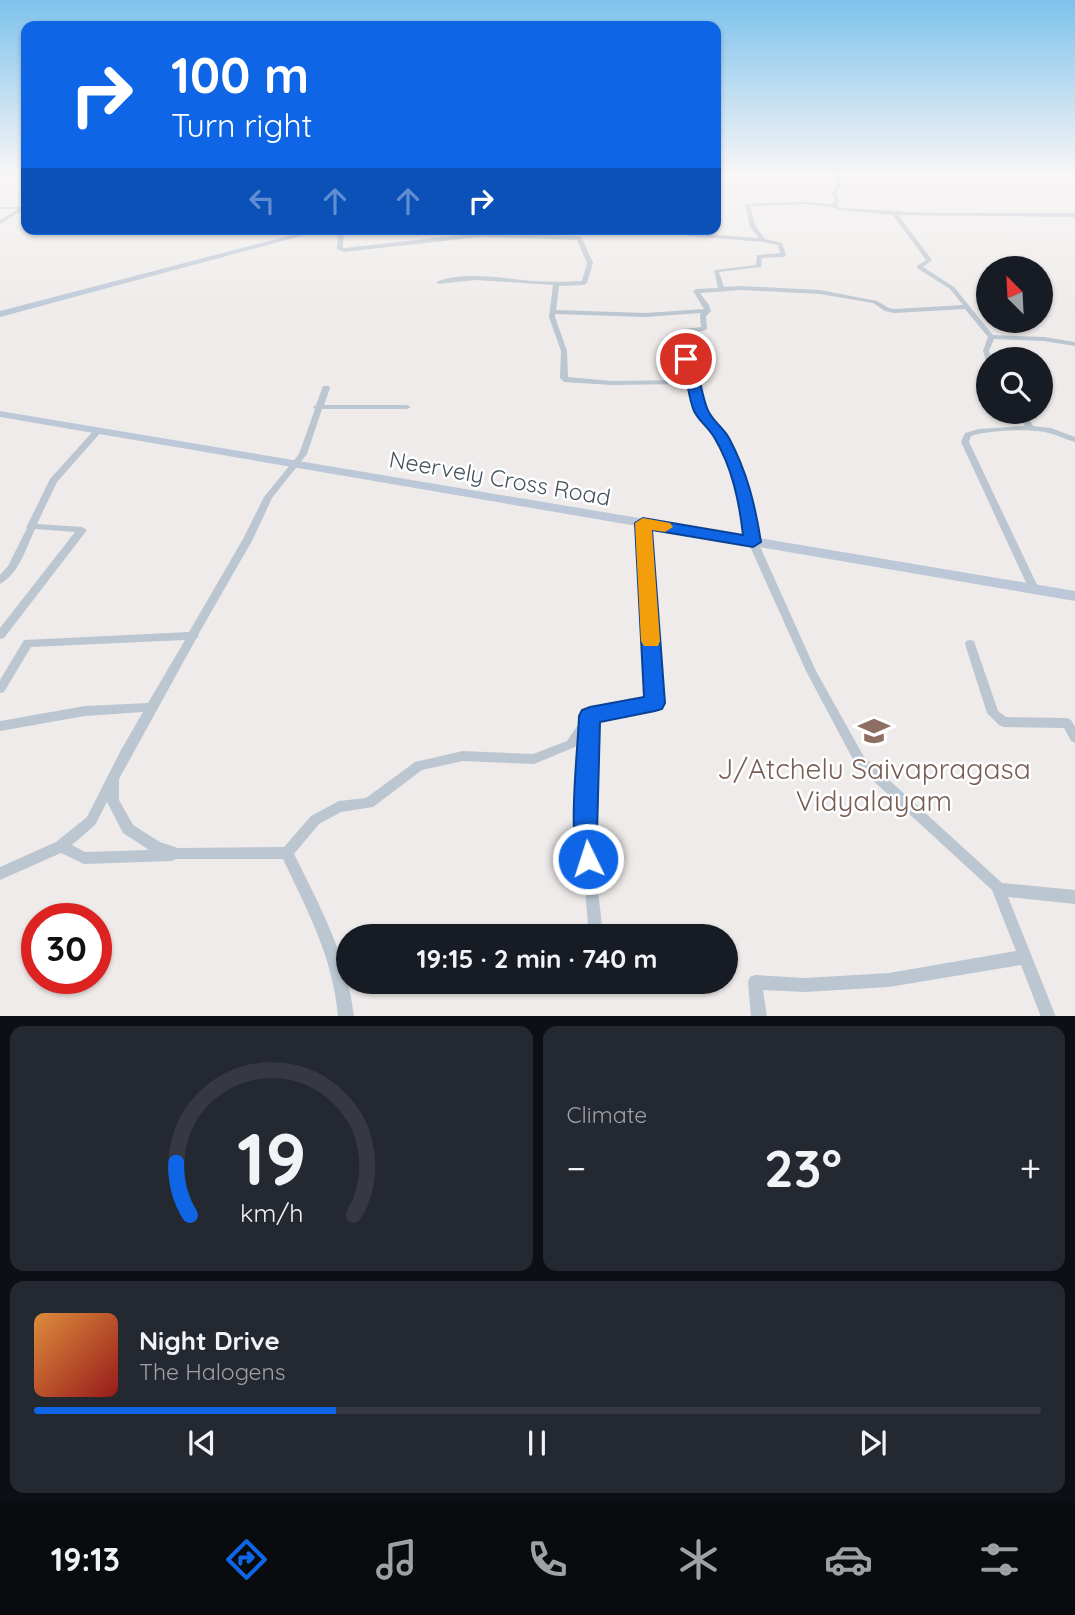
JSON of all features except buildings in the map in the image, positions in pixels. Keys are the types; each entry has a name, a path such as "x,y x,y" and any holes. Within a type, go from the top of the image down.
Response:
{"main road":[{"path":"0,314 301,235"}],"street":[{"path":"751,220 763,240"},
{"path":"899,220 929,260 919,267 952,288 991,337 1044,339 1075,344"},
{"path":"341,235 340,249 344,250 480,235 579,238 590,263 584,283 577,284 469,279 439,282"},
{"path":"701,235 780,244 783,254 759,256 759,266 716,271 721,288"},
{"path":"556,283 552,317 564,351 564,378 611,383 694,382"},
{"path":"708,312 706,304 695,291 721,288 820,292 875,302 894,311 967,307"},
{"path":"554,312 645,316 708,312"},
{"path":"708,312 703,315 704,329 685,330 678,334 704,417 719,433 735,464 746,498 753,542 811,671 860,761 999,889 1049,1016"},
{"path":"987,347 991,337"},
{"path":"0,874 61,846 91,821 268,498 303,454 317,407 326,388"},
{"path":"317,407 407,407"},
{"name":"Neervely Cross Road","path":"0,414 1075,596"},
{"path":"1028,424 1030,428"},
{"path":"1034,589 965,442 968,435 979,431 1030,428 1048,430 1075,440"},
{"path":"0,581 12,568 53,481 98,431"},
{"path":"61,846 84,858 287,853 315,820 339,807 369,803 419,766 463,756 534,759 571,744 590,716 655,703 643,523"},
{"path":"0,635 82,530 30,526"},
{"path":"0,689 27,643 194,636"},
{"path":"970,644 993,713 1003,722 1067,723 1075,738"},
{"path":"0,726 85,711 153,706"},
{"path":"590,716 586,833 595,924"},
{"path":"113,778 113,801 128,829 156,846 178,854"},
{"path":"287,853 331,948 345,999 346,1016"},
{"path":"999,889 1075,897"},
{"path":"759,1016 755,982 805,985 889,980 1026,957"}],"slow traffic":[{"path":"651,641 643,523 665,527"}],"place":[{"name":"J/Atchelu Saivapragasa Vidyalayam","path":"874,731"}],"route":[{"path":"588,859 586,833 590,716 655,703 643,523 753,542 746,498 735,464 719,433 704,417 699,406 692,370 686,359"}]}
